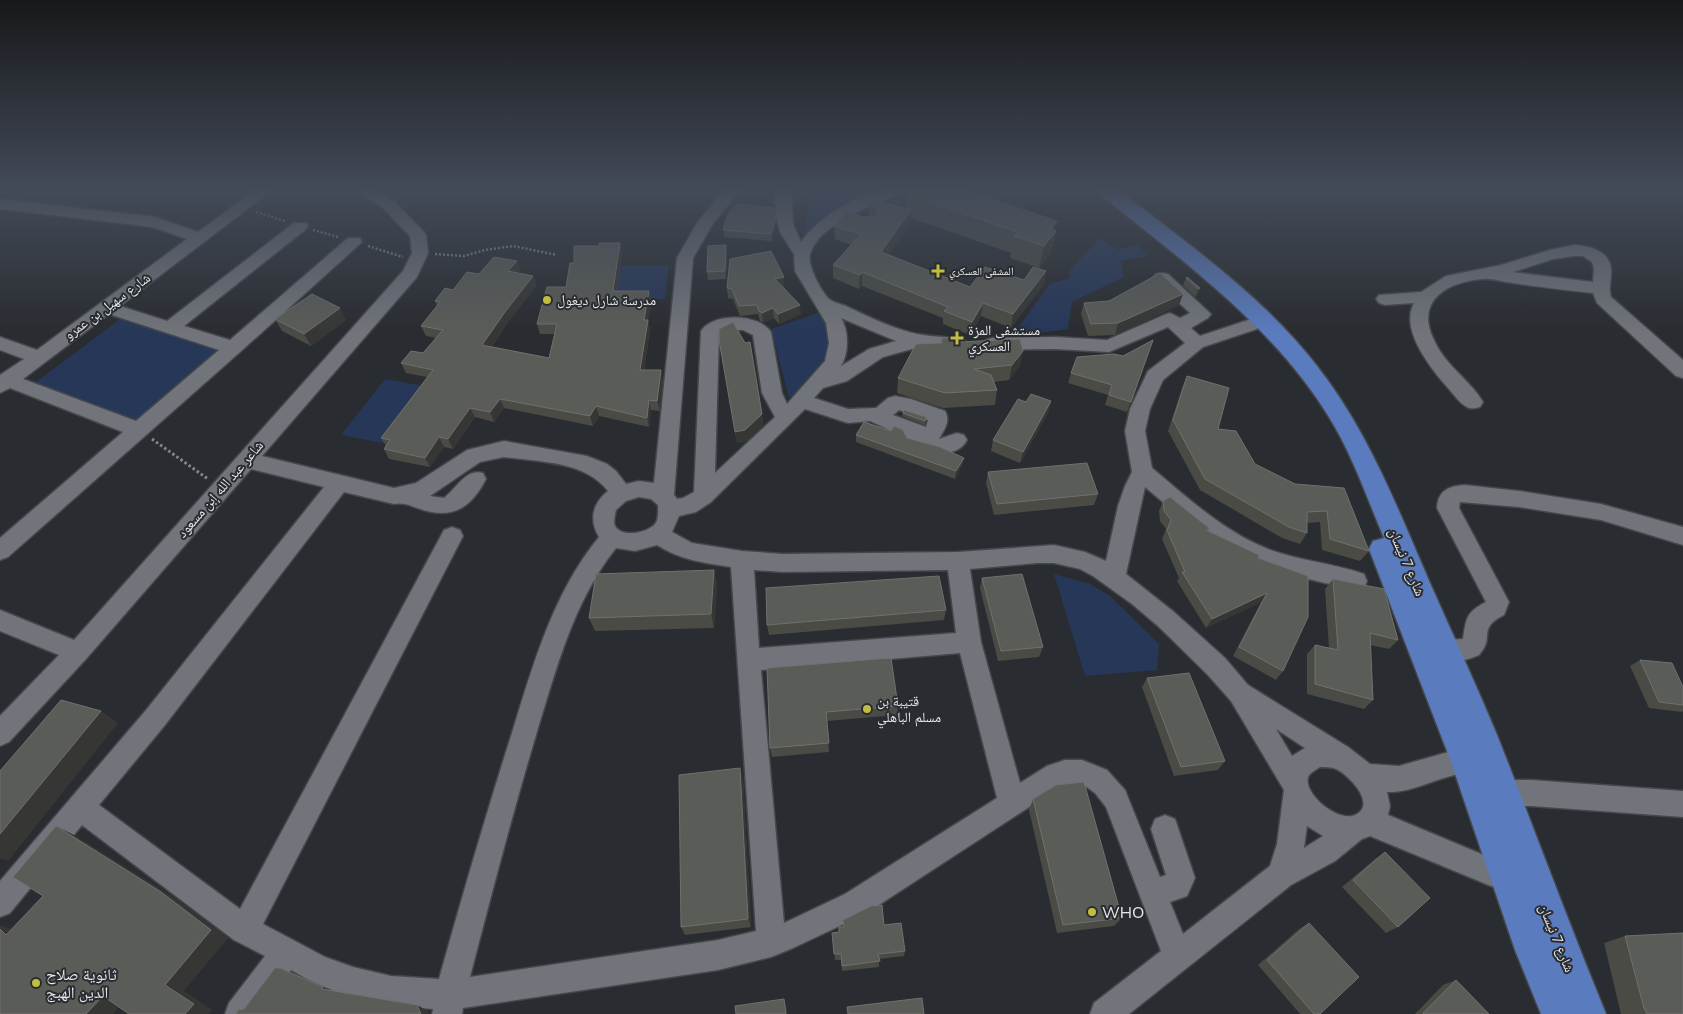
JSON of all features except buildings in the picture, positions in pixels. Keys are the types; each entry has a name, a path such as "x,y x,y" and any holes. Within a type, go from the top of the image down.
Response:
{"main road":[{"name":"شارع 7 نيسان","path":"1151,238 1209,285 1251,325 1293,372 1331,428 1348,460 1478,759 1504,793 1533,950 1560,1014"},
{"name":"شارع 7 نيسان","path":"1168,238 1228,286 1273,329 1324,391 1343,421 1364,461 1445,650 1478,759 1519,877 1588,1014"}],"street":[{"name":"شارع سهيل بن عمرو","path":"4,383 200,238"},
{"path":"171,327 284,238"},
{"path":"410,238 416,249"},
{"path":"696,238 685,258 667,503 669,518 665,527 658,534 639,542 629,542 612,537 602,523 603,515 612,499 621,494 639,489 656,492 667,503 688,506 704,496 786,418 834,363 838,343 835,323 803,271 800,259 812,238"},
{"path":"792,238 802,253"},
{"path":"0,551 354,242"},
{"name":"شاعر عبد الله إبن مسعود","path":"0,734 78,652 405,279 415,266 416,249"},
{"path":"1473,402 1442,370 1423,337 1418,318 1421,304 1425,297 1446,283 1487,274 1572,250 1594,254 1602,263 1604,276 1601,290 1603,299 1683,371"},
{"path":"1487,274 1601,290"},
{"path":"1162,278 1202,314 1179,327"},
{"path":"1385,299 1425,297"},
{"path":"825,304 915,342 945,345 1055,343 1109,346 1170,319 1197,343"},
{"path":"105,307 234,348"},
{"path":"704,496 710,331 712,328 724,324 754,326 762,332 772,393 786,418"},
{"path":"1114,578 1129,506 1135,486 1142,472 1135,431 1140,409 1155,376 1197,343 1251,325"},
{"path":"0,342 38,357"},
{"path":"816,384 840,376 876,353 915,342"},
{"path":"4,383 139,430"},
{"path":"801,400 848,416 862,423 941,447 957,440"},
{"path":"848,416 872,414 878,417"},
{"path":"403,495 431,485 474,455 504,449 580,461 609,477 621,494"},
{"path":"245,460 385,494 403,495 439,506 449,506 458,501 476,479"},
{"path":"1142,472 1213,530 1245,549 1270,558 1356,581"},
{"path":"0,903 185,680 339,483"},
{"path":"1445,650 1468,649 1474,646 1476,623 1479,618 1498,606 1497,599 1448,508 1448,499 1451,496 1465,493 1601,512 1683,536"},
{"path":"658,534 677,547 692,552 742,560 822,564 958,561 1054,554 1086,561 1114,578 1160,613 1191,641 1240,693 1311,813 1321,821 1338,828 1362,826 1519,877"},
{"path":"244,930 452,536"},
{"path":"448,1005 506,793 572,594 590,564 612,537"},
{"path":"742,560 748,660 771,942"},
{"path":"958,561 969,642 1012,804"},
{"path":"0,620 78,652"},
{"path":"748,660 969,642"},
{"path":"1105,1014 1178,958 1281,874 1326,850 1362,826 1375,812 1376,800 1372,787 1354,765 1240,693"},
{"path":"1281,874 1291,844 1296,774 1300,764 1308,758 1318,755 1342,758"},
{"path":"1364,775 1376,778 1398,779 1478,759"},
{"path":"80,807 244,930 287,951 317,969 353,982 448,1005 718,955 771,942 835,915 1063,772 1081,771 1098,778 1116,799 1178,958"},
{"path":"1504,793 1531,793 1683,804"},
{"path":"1152,894 1177,886 1181,878 1165,828"},
{"path":"240,1014 287,951"}],"path":[{"path":"342,238 354,242 464,256 513,246 557,255"},
{"path":"139,430 221,488"}],"shaded area":[{"path":"1100,238 1118,250 1137,245 1148,256 1121,261 1124,277 1072,302 1068,329 1011,337 1050,284 1070,278 1069,271"},
{"path":"669,265 665,299 615,300 620,266"},
{"path":"821,312 830,326 832,351 821,373 789,398 771,329"},
{"path":"127,314 224,345 134,428 24,391"},
{"path":"385,379 430,387 388,444 341,435"},
{"path":"1054,574 1090,584 1110,596 1159,644 1157,670 1085,676"}],"place":[{"name":"المشفى العسكري","path":"938,271"},
{"name":"مدرسة شارل ديغول","path":"547,300"},
{"name":"مستشفى المزة العسكري","path":"957,338"},
{"name":"قتيبة بن مسلم الباهلي","path":"867,709"},
{"name":"WHO","path":"1092,912"},
{"name":"ثانوية صلاح الدين الهبج","path":"36,983"}]}
